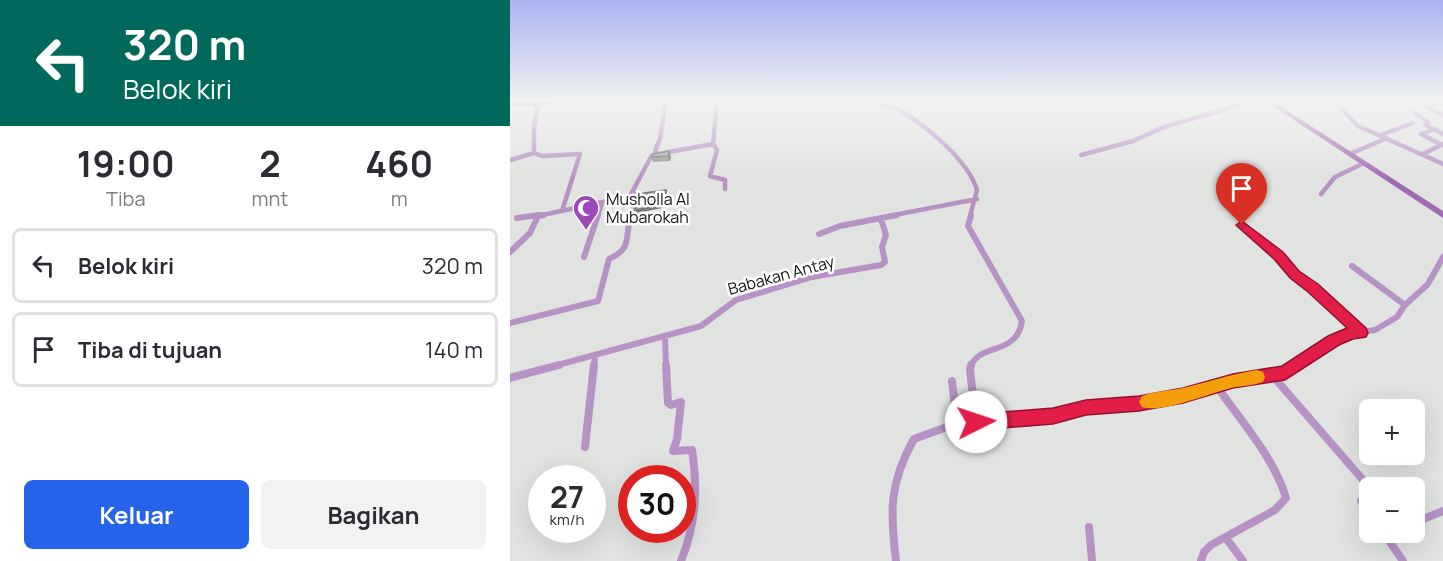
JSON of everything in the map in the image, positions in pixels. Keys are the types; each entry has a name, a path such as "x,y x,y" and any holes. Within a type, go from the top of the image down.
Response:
{"main road":[{"path":"1309,127 1443,215"}],"street":[{"path":"534,127 534,153"},
{"path":"654,155 662,127"},
{"path":"715,127 713,144 717,150 710,176 725,180 725,189"},
{"path":"920,127 964,164 976,183 977,199 968,226 1022,321 1022,329 1016,339 985,353 972,362 970,370 976,422"},
{"path":"1081,155 1133,141 1164,127"},
{"path":"1361,127 1443,164"},
{"path":"1350,154 1405,127"},
{"path":"1440,131 1421,134 1442,144"},
{"path":"517,218 627,198 633,191 649,157 713,144"},
{"path":"1423,154 1442,144"},
{"path":"510,160 534,153 542,156 580,154 562,211"},
{"path":"1321,194 1336,177 1364,163"},
{"path":"510,323 598,301 609,259 622,253 626,248 626,232 636,200 633,191"},
{"path":"819,234 840,226 977,199"},
{"path":"584,257 602,203"},
{"path":"510,252 530,233 536,218 540,215"},
{"name":"Babakan Antay","path":"510,378 707,324 729,302 812,277 884,264 882,247 886,235 881,219"},
{"path":"1242,225 1279,256 1294,275 1313,288 1361,333"},
{"path":"896,561 890,499 893,484 914,439 957,424 1053,416 1086,408 1139,403 1183,395 1216,385 1285,373 1344,335 1384,326 1428,284 1443,257"},
{"path":"1352,266 1405,305"},
{"path":"665,336 668,403 671,405 681,402 673,452 692,450 697,495 694,525 681,561"},
{"path":"585,447 595,356"},
{"path":"1272,375 1360,477"},
{"path":"952,381 957,424"},
{"path":"1201,561 1207,549 1282,505 1286,494 1262,451 1216,385"},
{"path":"1425,519 1443,512"},
{"path":"1089,527 1092,561"},
{"path":"1226,538 1243,561"},
{"path":"1391,543 1403,561"}],"building":[{"path":"669,151 668,156 651,157 654,154"},
{"path":"666,190 661,205 635,210 638,194"}],"slow traffic":[{"path":"1148,402 1257,377"}],"place":[{"name":"Musholla Al Mubarokah","path":"586,231"}],"route":[{"path":"976,422 1053,416 1086,408 1139,403 1183,395 1233,381 1285,373 1344,335 1361,333 1313,288 1294,275 1284,260 1242,225"}]}
